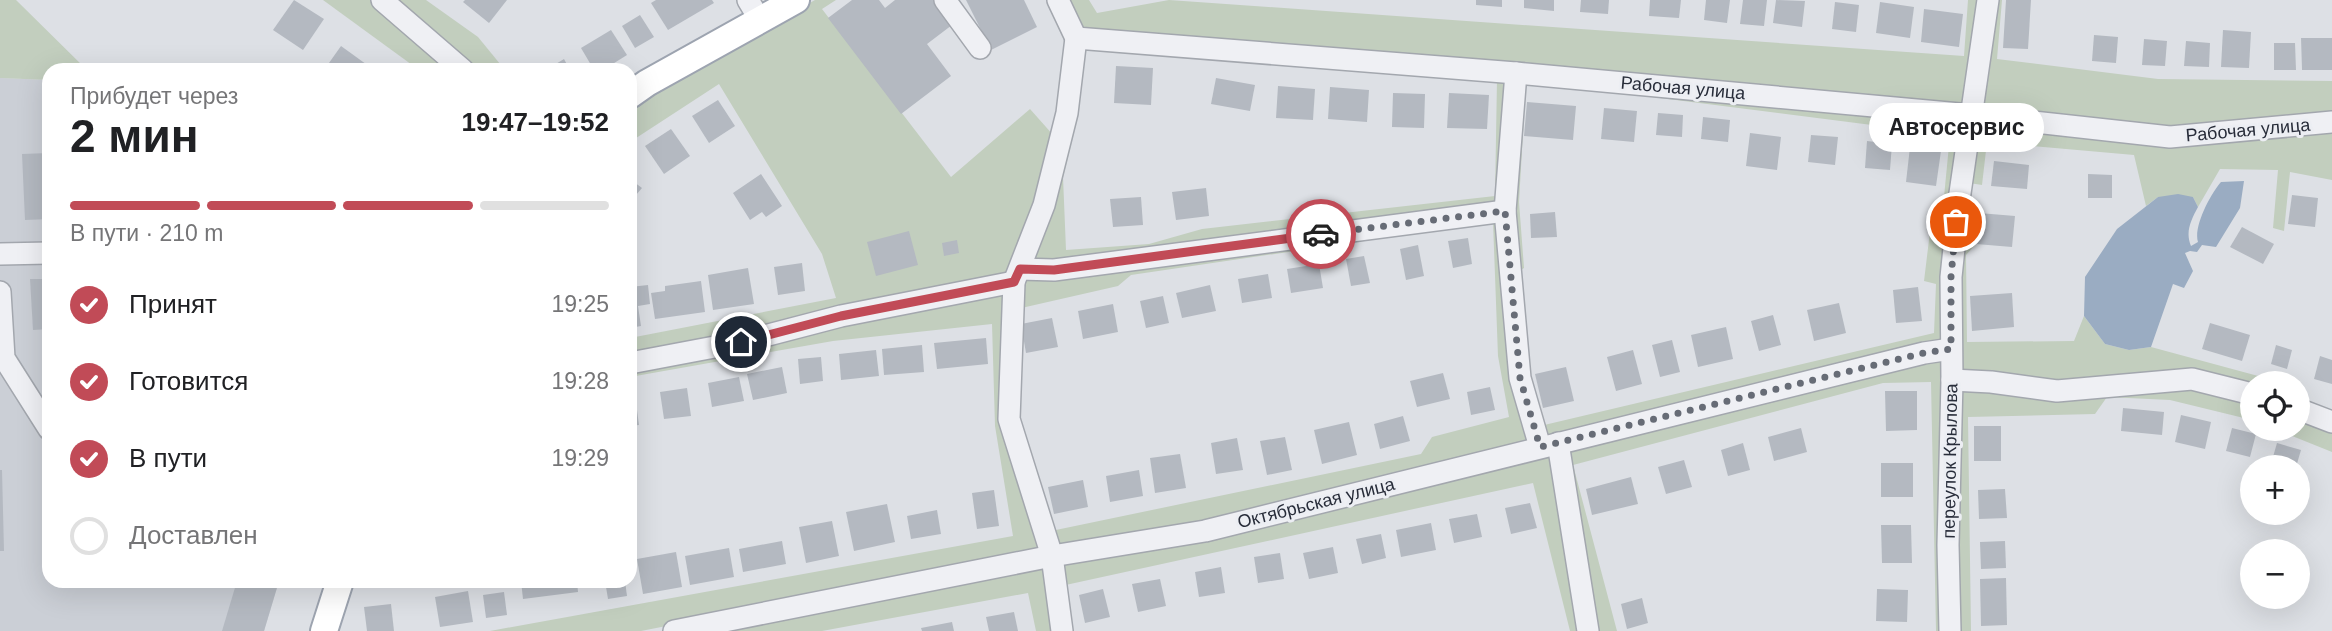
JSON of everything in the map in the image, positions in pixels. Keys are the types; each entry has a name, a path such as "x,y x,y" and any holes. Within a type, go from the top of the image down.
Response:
{"main road":[{"path":"637,90 754,10 796,0"},
{"path":"324,631 338,588"}],"street":[{"path":"382,0 455,63"},
{"path":"945,0 980,48"},
{"path":"1058,0 1076,38 1067,113 1044,205 1017,275 1009,419 1052,555 1062,631"},
{"name":"переулок Крылова","path":"1950,631 1948,545 1954,243 1987,0"},
{"name":"Рабочая улица","path":"1076,38 1516,73 1971,115 2170,137 2332,122"},
{"path":"1516,73 1505,211 1520,378 1549,445 1588,631"},
{"path":"637,362 741,342 1017,275 1505,211"},
{"path":"0,254 42,253"},
{"path":"0,292 4,358 42,418"},
{"name":"Октябрьская улица","path":"674,631 1052,555 1205,531 1924,353 1951,349"},
{"path":"1952,380 2057,391 2192,379 2240,391"},
{"path":"2310,414 2332,422"}],"shaded area":[{"path":"0,78 42,80 42,588 277,588 264,631 0,631"}],"green space":[{"path":"0,0 16,0 80,63 42,63 42,80 0,78"},
{"path":"323,0 372,0 446,63 409,63"},
{"path":"392,0 426,0 478,37 499,63 466,63"},
{"path":"815,0 836,0 822,9 951,177 1030,109 1054,136 1009,277 637,355 637,337 836,298 822,254 719,84 637,137 637,102"},
{"path":"1068,0 1089,0 1097,13 1169,0 1964,56 1968,0 1980,0 1962,110 1082,29"},
{"path":"1995,0 2002,0 1997,59 2158,79 2332,81 2332,116 2170,131 1991,110 1984,104 1982,91"},
{"path":"1079,45 1156,51 1081,51 1079,112 1063,177 1066,250 1149,244 1202,229 1495,196 1497,79 1511,79 1498,206 1063,262 1035,260 1033,250"},
{"path":"1522,78 1955,119 1961,132 1944,336 1939,343 1542,440 1525,377 1518,290 1525,363 1540,426 1934,333 1936,284 1924,281 1933,207 1943,207 1950,135 1526,81 1519,202 1524,268 1516,273 1511,210"},
{"path":"1990,123 2170,143 2332,128 2332,180 2290,172 2284,231 2273,228 2278,170 2220,169 2198,207 2193,197 2158,197 2146,206 2134,155 1987,142 1982,185 1969,183 1976,133"},
{"path":"1500,215 1533,443 1203,527 1054,551 1051,531 1421,454 1432,437 1509,417 1498,356 1493,222 1131,275 1118,286 1017,309 1014,282 1031,274"},
{"path":"1976,244 1966,255 1967,342 2074,341 2084,316 2105,344 2129,350 2151,347 2240,371 2240,384 2057,386 1959,370 1959,253"},
{"path":"1008,289 1004,421 1046,551 641,631 490,631 1013,536 995,426 992,324 833,341 637,376 637,368"},
{"path":"1925,359 1945,360 1944,631 1936,631 1931,382 1883,383 1573,465 1617,631 1593,631 1563,448"},
{"path":"2193,382 2240,395 2240,417 2170,400 2107,397 2095,414 1968,417 1971,631 1956,631 1959,391"},
{"path":"2310,418 2332,426 2332,452 2305,441 2310,441"},
{"path":"1553,449 1583,631 1570,631 1533,483 1061,586 1058,561"},
{"path":"1049,561 1058,631 1036,631 1028,593 822,631 700,631"}],"water":[{"path":"2244,181 2240,208 2216,247 2202,245 2197,252 2185,253 2193,271 2184,288 2173,284 2151,347 2129,350 2105,344 2084,316 2085,277 2117,229 2158,197 2178,194 2193,197 2198,207 2189,231 2191,246 2198,242 2200,219 2221,182"}],"building":[{"path":"294,0 324,19 303,50 273,30"},
{"path":"507,0 489,23 463,2"},
{"path":"656,0 712,0 714,3 668,30 651,3"},
{"path":"852,0 879,0 885,8 895,0 933,0 952,25 927,44 951,76 901,114 828,18"},
{"path":"966,0 1024,0 1037,27 991,50"},
{"path":"1476,0 1502,0 1502,7 1476,5"},
{"path":"1524,0 1554,0 1554,11 1524,8"},
{"path":"1581,0 1609,0 1608,14 1580,12"},
{"path":"1650,0 1681,0 1679,18 1649,16"},
{"path":"1706,0 1730,0 1727,23 1704,20"},
{"path":"1743,0 1767,0 1764,26 1740,24"},
{"path":"1776,0 1805,1 1802,27 1773,23"},
{"path":"2006,0 2031,0 2028,49 2003,48"},
{"path":"1835,2 1859,5 1856,32 1832,29"},
{"path":"1880,2 1914,7 1910,38 1876,33"},
{"path":"1924,9 1963,14 1959,47 1921,42"},
{"path":"640,15 654,37 635,48 622,26"},
{"path":"611,30 627,55 614,63 590,63 581,48"},
{"path":"2223,30 2251,32 2249,68 2221,67"},
{"path":"2094,35 2118,37 2116,63 2092,61"},
{"path":"2301,38 2332,38 2332,70 2302,70"},
{"path":"2144,39 2167,41 2165,66 2142,65"},
{"path":"2186,41 2210,43 2209,67 2184,66"},
{"path":"2274,43 2295,43 2296,70 2274,70"},
{"path":"341,46 364,63 329,63"},
{"path":"1116,66 1153,68 1151,105 1114,103"},
{"path":"1216,78 1255,85 1250,111 1211,104"},
{"path":"1278,86 1315,89 1313,120 1276,118"},
{"path":"1330,87 1369,90 1367,122 1328,119"},
{"path":"1393,93 1425,94 1424,128 1392,127"},
{"path":"1449,93 1489,95 1487,129 1447,128"},
{"path":"718,100 735,126 709,143 692,116"},
{"path":"1527,102 1576,106 1573,140 1524,136"},
{"path":"1604,108 1637,111 1634,142 1601,139"},
{"path":"1658,113 1683,115 1682,137 1656,135"},
{"path":"1703,117 1730,120 1728,142 1701,139"},
{"path":"671,129 690,156 664,174 645,146"},
{"path":"1750,133 1781,137 1777,170 1746,166"},
{"path":"1811,135 1838,137 1835,165 1808,162"},
{"path":"1867,141 1892,144 1890,170 1865,168"},
{"path":"1910,147 1941,151 1936,186 1906,182"},
{"path":"42,153 42,219 25,220 22,154"},
{"path":"1994,161 2029,165 2027,189 1991,186"},
{"path":"761,174 782,206 766,217 762,212 750,220 733,193"},
{"path":"2088,174 2112,175 2112,198 2088,198"},
{"path":"1206,188 1209,216 1176,220 1172,192"},
{"path":"2292,195 2318,198 2315,227 2288,224"},
{"path":"1141,197 1143,225 1113,227 1110,199"},
{"path":"1555,212 1557,237 1531,238 1530,214"},
{"path":"1979,213 2015,216 2012,247 1976,244"},
{"path":"2242,227 2274,244 2263,264 2230,247"},
{"path":"909,231 918,265 876,276 867,242"},
{"path":"1468,238 1472,264 1453,268 1448,241"},
{"path":"957,240 959,253 944,256 942,243"},
{"path":"1418,245 1424,276 1406,280 1400,249"},
{"path":"1364,256 1370,283 1351,286 1346,259"},
{"path":"802,263 805,291 778,295 774,267"},
{"path":"1319,264 1323,288 1291,293 1287,269"},
{"path":"748,268 754,304 713,310 708,275"},
{"path":"1268,274 1272,298 1242,303 1238,279"},
{"path":"30,279 42,279 42,329 33,330"},
{"path":"701,281 705,312 655,319 651,293 665,291 665,286"},
{"path":"648,285 650,304 638,306 641,326 637,327 637,286"},
{"path":"1210,285 1216,311 1182,318 1176,293"},
{"path":"1918,287 1922,321 1896,323 1893,290"},
{"path":"2012,293 2014,327 1972,331 1970,296"},
{"path":"1163,296 1169,323 1146,328 1140,301"},
{"path":"1839,303 1846,333 1814,341 1807,310"},
{"path":"1113,304 1118,332 1083,339 1078,311"},
{"path":"1773,315 1781,345 1759,351 1751,321"},
{"path":"1052,318 1058,347 1026,353 1021,324"},
{"path":"2210,323 2250,335 2242,361 2202,349"},
{"path":"1726,327 1733,359 1698,367 1691,335"},
{"path":"986,338 988,364 937,369 934,343"},
{"path":"1672,340 1680,372 1660,377 1652,345"},
{"path":"922,345 924,372 884,375 882,349"},
{"path":"2276,345 2292,350 2287,369 2271,364"},
{"path":"876,350 879,376 841,380 839,354"},
{"path":"1633,350 1642,384 1616,391 1607,357"},
{"path":"2320,356 2332,360 2332,384 2314,379"},
{"path":"821,357 823,381 800,384 798,359"},
{"path":"782,367 787,393 753,400 747,374"},
{"path":"1566,367 1574,401 1543,408 1535,374"},
{"path":"1443,373 1450,399 1417,407 1410,381"},
{"path":"739,377 744,401 712,407 708,383"},
{"path":"1490,387 1495,410 1471,415 1467,392"},
{"path":"687,388 691,416 664,419 660,392"},
{"path":"1885,391 1917,391 1917,430 1886,431"},
{"path":"2123,408 2164,412 2162,435 2121,431"},
{"path":"2181,415 2211,422 2205,449 2175,442"},
{"path":"1403,416 1410,441 1380,449 1374,424"},
{"path":"1349,422 1357,455 1322,464 1314,430"},
{"path":"1974,426 2001,426 2001,461 1974,461"},
{"path":"1801,428 1807,452 1774,461 1768,437"},
{"path":"2232,428 2240,430 2240,441 2254,441 2251,455 2226,451"},
{"path":"1285,437 1292,470 1267,475 1260,441"},
{"path":"1237,438 1243,470 1216,474 1211,443"},
{"path":"1743,443 1750,470 1728,476 1721,450"},
{"path":"2277,443 2301,450 2300,455 2274,455"},
{"path":"1180,454 1186,488 1155,493 1150,458"},
{"path":"1684,460 1692,487 1666,494 1658,467"},
{"path":"1881,463 1913,463 1913,497 1881,497"},
{"path":"2,470 4,551 0,551"},
{"path":"1139,470 1143,496 1110,502 1106,476"},
{"path":"1631,477 1638,504 1592,515 1586,489"},
{"path":"1083,480 1088,507 1054,514 1048,487"},
{"path":"2005,489 2007,518 1979,519 1978,490"},
{"path":"994,490 999,526 977,529 972,493"},
{"path":"1530,503 1537,528 1511,534 1505,508"},
{"path":"887,504 895,542 854,551 846,512"},
{"path":"937,510 941,534 911,539 907,516"},
{"path":"1477,514 1482,537 1454,543 1449,519"},
{"path":"832,521 839,556 806,563 799,527"},
{"path":"1431,523 1436,550 1401,557 1396,530"},
{"path":"1881,525 1911,525 1912,563 1882,563"},
{"path":"1381,534 1386,558 1362,564 1356,539"},
{"path":"782,541 786,564 743,572 739,549"},
{"path":"2005,541 2006,568 1981,569 1980,542"},
{"path":"1333,547 1338,573 1309,579 1303,553"},
{"path":"729,548 734,577 690,585 685,556"},
{"path":"676,552 682,587 643,594 637,559"},
{"path":"1280,553 1284,579 1258,583 1254,557"},
{"path":"1221,567 1225,593 1199,597 1195,572"},
{"path":"2006,578 2007,625 1981,626 1980,579"},
{"path":"1160,579 1166,606 1138,612 1132,584"},
{"path":"235,588 277,588 264,631 222,631"},
{"path":"522,588 578,588 578,592 523,599"},
{"path":"606,588 626,588 627,596 608,599"},
{"path":"1103,589 1110,617 1085,623 1079,595"},
{"path":"1877,589 1908,590 1907,622 1876,621"},
{"path":"468,591 473,622 440,627 435,597"},
{"path":"504,592 507,615 486,618 483,595"},
{"path":"1642,598 1648,623 1627,629 1621,604"},
{"path":"391,604 394,631 367,631 364,607"},
{"path":"1014,612 1018,631 989,631 986,617"},
{"path":"952,622 954,631 922,631 921,628"}],"way so far":[{"path":"1321,234 1505,211 1520,378 1540,447 1924,353 1951,349 1951,277 1956,222"}],"place":[{"name":"Автосервис","path":"1956,222"}],"route":[{"path":"741,342 841,316 1014,282 1020,269 1054,270 1321,234"}]}
